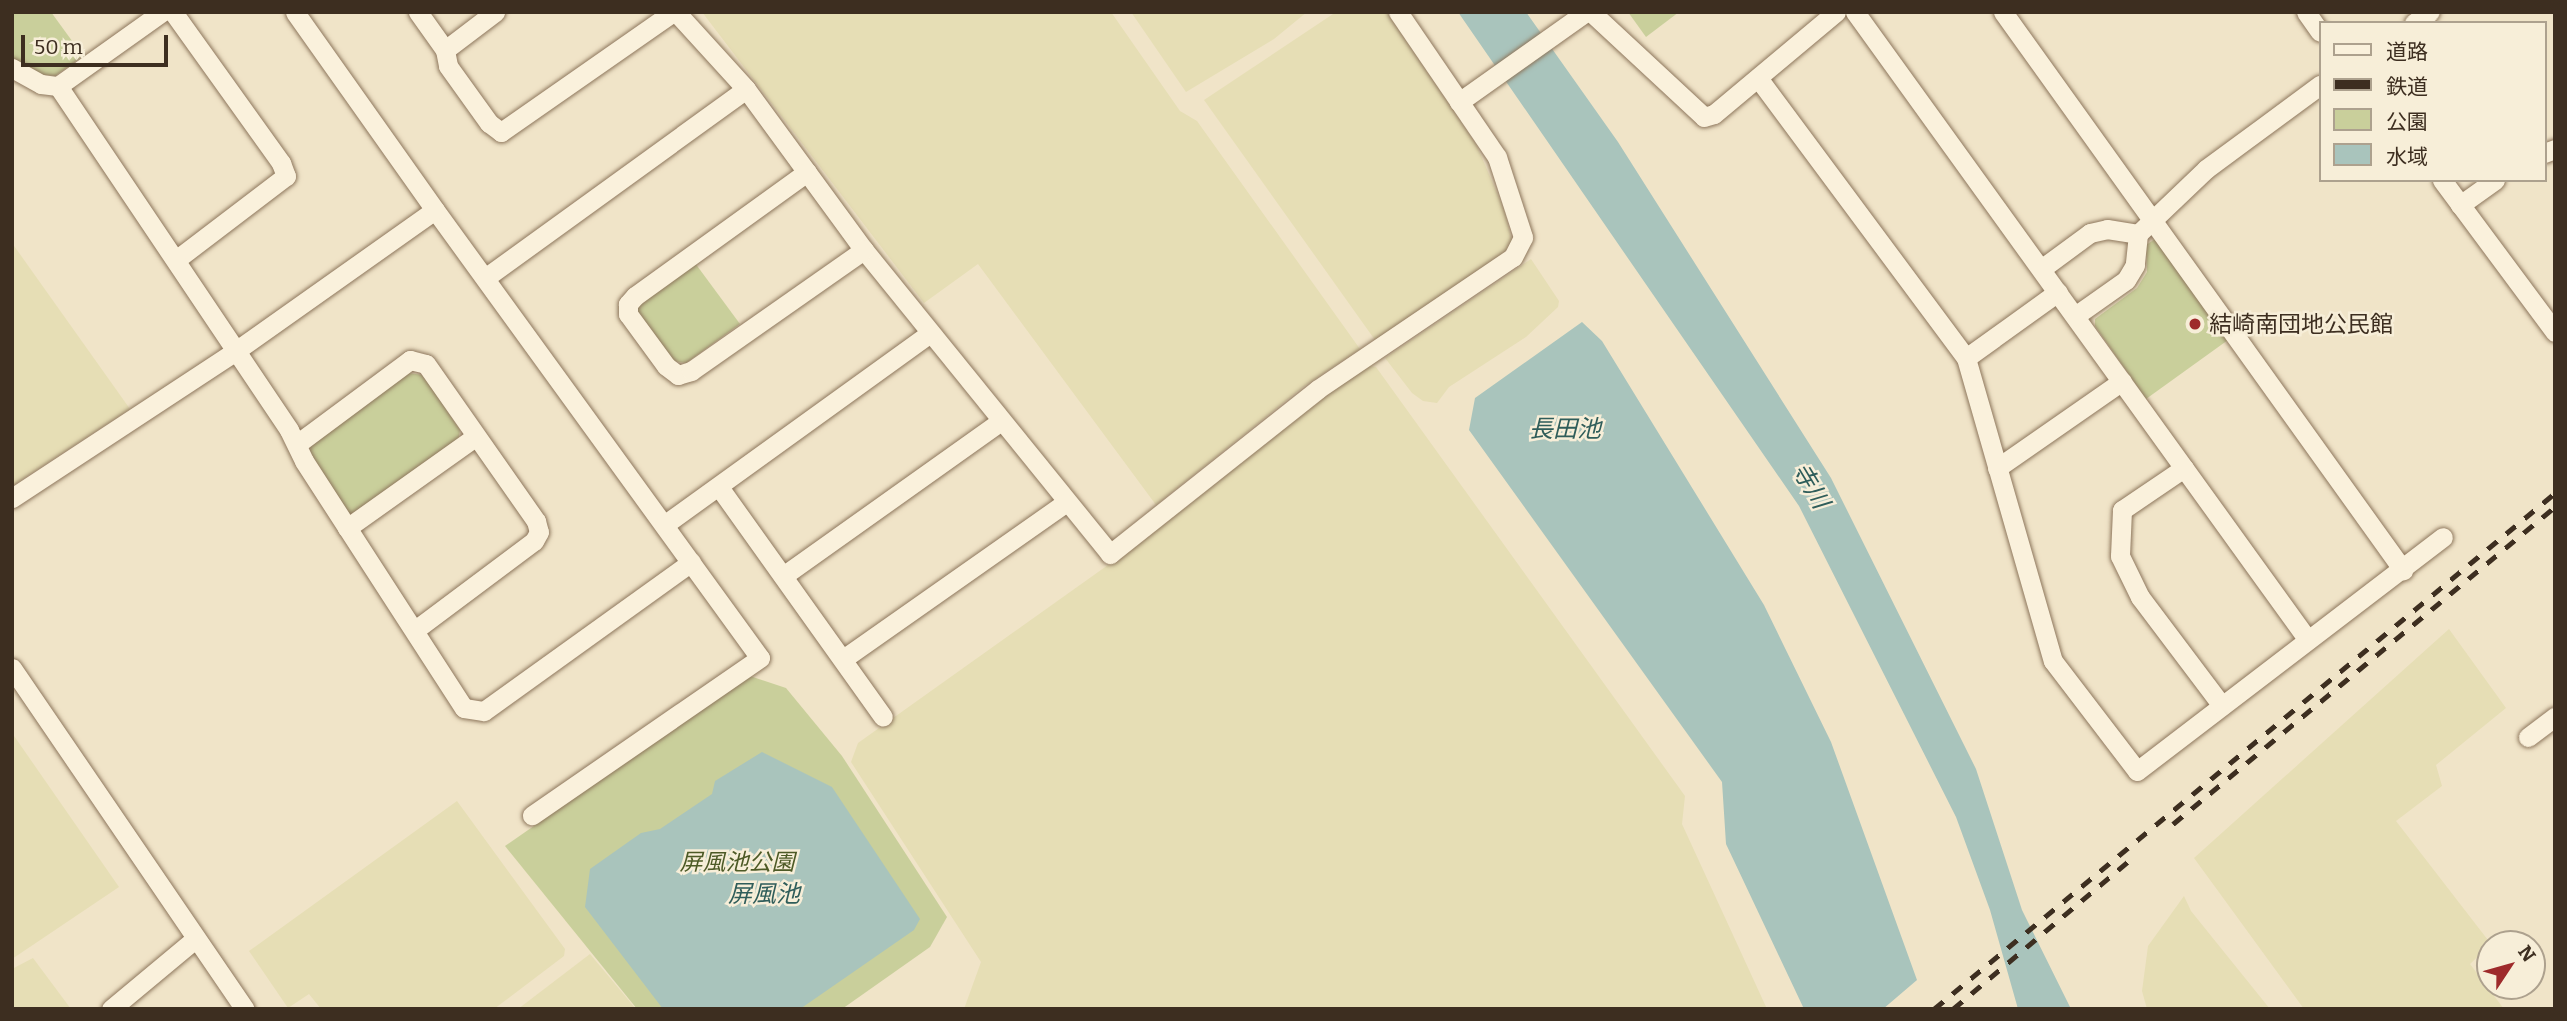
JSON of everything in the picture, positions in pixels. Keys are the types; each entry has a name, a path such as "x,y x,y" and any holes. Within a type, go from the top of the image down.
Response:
{"street":[{"path":"12,68 41,84 58,86 162,12"},
{"path":"173,12 281,163 286,176 177,259"},
{"path":"295,12 760,658 532,815"},
{"path":"418,12 445,50 448,66 489,123 501,132 674,12 746,89 864,250 1065,503 1110,554 1318,389 1513,257 1523,237 1497,157 1465,98 1398,12"},
{"path":"445,50 495,12"},
{"path":"1465,98 1586,14 1704,117 1714,114 1836,12"},
{"path":"1855,12 2308,640"},
{"path":"2003,12 2403,570"},
{"path":"2306,12 2318,29"},
{"path":"1758,78 1966,358 2053,660 2137,771 2443,537"},
{"path":"58,86 237,350 347,528 464,708 484,711 691,562"},
{"path":"2041,269 2090,233 2107,229 2138,234 2155,223 2206,169 2318,86"},
{"path":"485,278 746,89"},
{"path":"807,172 635,296 628,304 628,314 666,366 678,375 691,371 864,250"},
{"path":"2443,182 2555,332"},
{"path":"2460,205 2492,182"},
{"path":"12,498 237,350 435,209"},
{"path":"2075,316 2126,280 2134,265 2138,234"},
{"path":"1966,358 2058,292"},
{"path":"664,525 930,333"},
{"path":"297,444 410,360 426,364 536,521 539,532 534,541 415,630"},
{"path":"1997,468 2122,382"},
{"path":"783,576 1001,421"},
{"path":"347,528 475,437"},
{"path":"2184,468 2122,510 2120,555 2140,597 2222,706"},
{"path":"719,487 883,717"},
{"path":"843,659 1065,503"},
{"path":"12,668 245,1009"},
{"path":"2528,737 2555,717"},
{"path":"111,1009 195,939"}],"shaded area":[{"path":"702,12 1111,12 1180,111 1197,121 1360,349 1303,387 1156,505 978,264 924,303"},
{"path":"1131,12 1307,12 1274,39 1186,92"},
{"path":"1336,12 1387,12 1476,144 1504,209 1512,241 1502,257 1375,340 1204,100"},
{"path":"12,243 130,409 12,486"},
{"path":"1531,259 1559,301 1558,307 1526,337 1449,387 1437,403 1423,401 1412,393 1385,358"},
{"path":"1366,365 1376,367 1685,796 1682,824 1767,1009 964,1009 981,962 851,762 858,743 1115,560 1324,393"},
{"path":"2449,629 2506,708 2436,765 2442,786 2396,821 2480,930 2476,930 2476,958 2470,964 2476,972 2476,1000 2497,1000 2504,1009 2304,1009 2194,858"},
{"path":"12,733 119,887 12,959"},
{"path":"457,801 565,949 564,956 494,1009 321,1009 309,994 288,1008 249,951"},
{"path":"2184,896 2191,911 2270,1009 2147,1009 2142,991 2148,946"},
{"path":"590,954 636,1009 518,1009"},
{"path":"33,958 71,1009 12,1009 12,969"}],"green space":[{"path":"12,12 51,12 83,56 55,76 35,74 18,64 12,55"},
{"path":"1628,12 1679,12 1646,37"},
{"path":"2155,239 2228,340 2146,399 2095,326 2095,319 2137,288 2147,272 2146,245"},
{"path":"695,263 740,324 686,363 672,361 636,312 641,302"},
{"path":"408,373 423,375 460,430 458,442 350,516 310,452 311,444"},
{"name":"屏風池","path":"750,676 786,688 842,756 947,917 930,947 842,1009 637,1009 505,846"}],"water":[{"name":"寺川","path":"1458,12 1526,12 1618,142 1831,478 1976,769 2022,910 2071,1009 2018,1009 1990,910 1956,817 1799,506"},
{"name":"長田池","path":"1582,322 1602,341 1764,605 1831,742 1917,980 1883,1009 1804,1009 1726,844 1722,782 1469,430 1475,398"},
{"name":"屏風池","path":"762,752 832,787 920,919 914,930 800,1009 663,1009 585,907 590,869 641,833 660,829 712,794 715,781"}],"railway":[{"path":"1934,1009 2555,493"},
{"path":"2173,824 2555,507"},
{"path":"1953,1009 2135,856"}],"place":[{"name":"結崎南団地公民館","path":"2195,324"}],"park label":[{"name":"屏風池公園","path":"737,862"}]}
